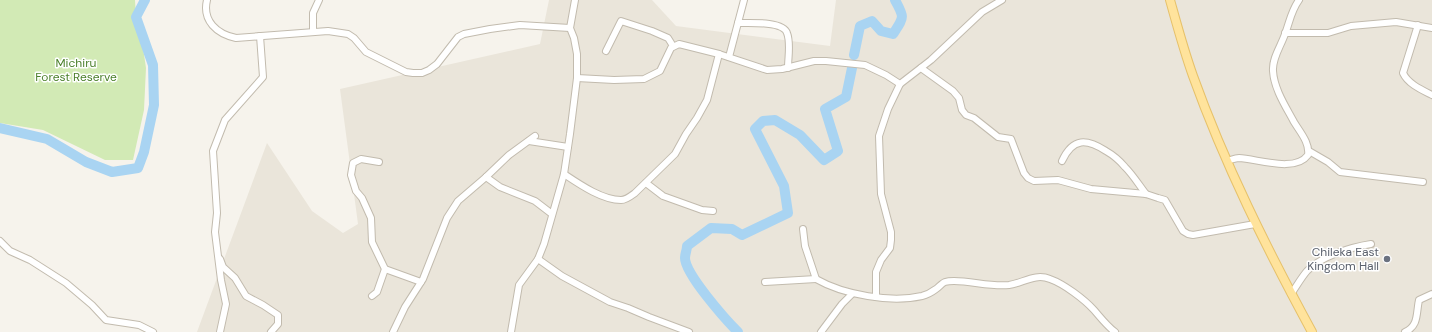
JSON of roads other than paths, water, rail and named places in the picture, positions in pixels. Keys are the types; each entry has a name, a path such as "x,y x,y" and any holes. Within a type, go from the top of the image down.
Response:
{"main road":[{"path":"1170,0 1192,74 1227,161 1255,224 1312,332"}],"street":[{"path":"207,0 206,14 209,21 221,34 236,38 328,31 340,32 348,34 354,38 366,52 406,72 414,73 422,73 437,64 458,37 464,34 520,25 570,28"},
{"path":"312,32 313,13 319,0"},
{"path":"511,332 519,285 538,259 544,244 564,174 577,78 577,54 574,38 570,28 575,0"},
{"path":"729,57 744,0"},
{"path":"876,297 876,272 881,260 890,248 891,240 891,232 881,194 879,136 888,109 900,84 921,68 982,12 1002,0"},
{"path":"1227,161 1240,158 1259,162 1295,164 1306,159 1308,155 1308,144 1294,121 1276,84 1273,72 1274,62 1286,33 1291,13 1299,0"},
{"path":"606,51 621,21 668,38 673,46"},
{"path":"738,22 778,25 785,29 788,35 788,68"},
{"path":"1286,33 1328,33 1351,26 1396,22 1432,28"},
{"path":"1418,25 1403,73 1416,86 1432,95"},
{"path":"220,332 226,304 217,254 214,226 217,213 213,151 225,120 263,78 260,36"},
{"path":"577,78 614,80 644,79 660,71 671,48 679,44 720,54 767,70 788,68 814,61 865,65 886,75 900,84"},
{"path":"564,174 579,184 605,197 622,200 628,199 675,154 707,100 720,54"},
{"path":"921,68 953,91 966,115 974,118 998,138 1010,139 1024,173 1028,178 1034,181 1058,180 1091,189 1146,194 1165,200 1183,230 1188,234 1193,235 1255,224"},
{"path":"393,332 405,307 421,282 447,218 458,201 500,163 535,136"},
{"path":"529,141 568,147"},
{"path":"1062,160 1065,153 1075,144 1087,142 1095,144 1111,154 1125,166 1146,194"},
{"path":"1309,151 1322,158 1340,172 1423,182"},
{"path":"378,162 362,159 353,163 351,176 356,191 362,198 371,218 372,242 385,268 421,282"},
{"path":"486,177 500,187 535,201 552,214"},
{"path":"646,183 663,196 702,210 713,211"},
{"path":"803,229 805,246 816,279"},
{"path":"0,241 10,251 30,260 66,283 92,305 106,320 139,325 153,332"},
{"path":"1291,294 1306,272 1312,267 1337,252 1371,244"},
{"path":"217,254 223,267 235,278 246,296 278,315 278,324 271,332"},
{"path":"538,259 562,276 610,302 689,332"},
{"path":"372,296 377,292 385,268"},
{"path":"766,282 816,279 829,286 852,294 903,298 923,296 935,290 945,282 966,281 1007,285 1021,282 1033,277 1043,277 1055,281 1076,294 1115,332"},
{"path":"821,332 852,294"},
{"path":"1405,332 1416,322 1418,300 1432,294"}],"waterway":[{"path":"0,128 47,139 86,162 112,172 138,168 144,152 154,105 153,65 136,17 145,0"},
{"path":"854,55 860,26 872,21 881,31 893,34 902,17 895,0"},
{"path":"738,332 707,296 692,275 685,258 687,246 711,228 732,229 742,235 788,213 784,186 755,129 763,121 775,120 800,135 824,160 838,151 825,109 846,97 852,68"}],"place":[{"name":"Chileka East Kingdom Hall","path":"1387,259"}],"park label":[{"name":"Michiru Forest Reserve","path":"76,70"}]}
